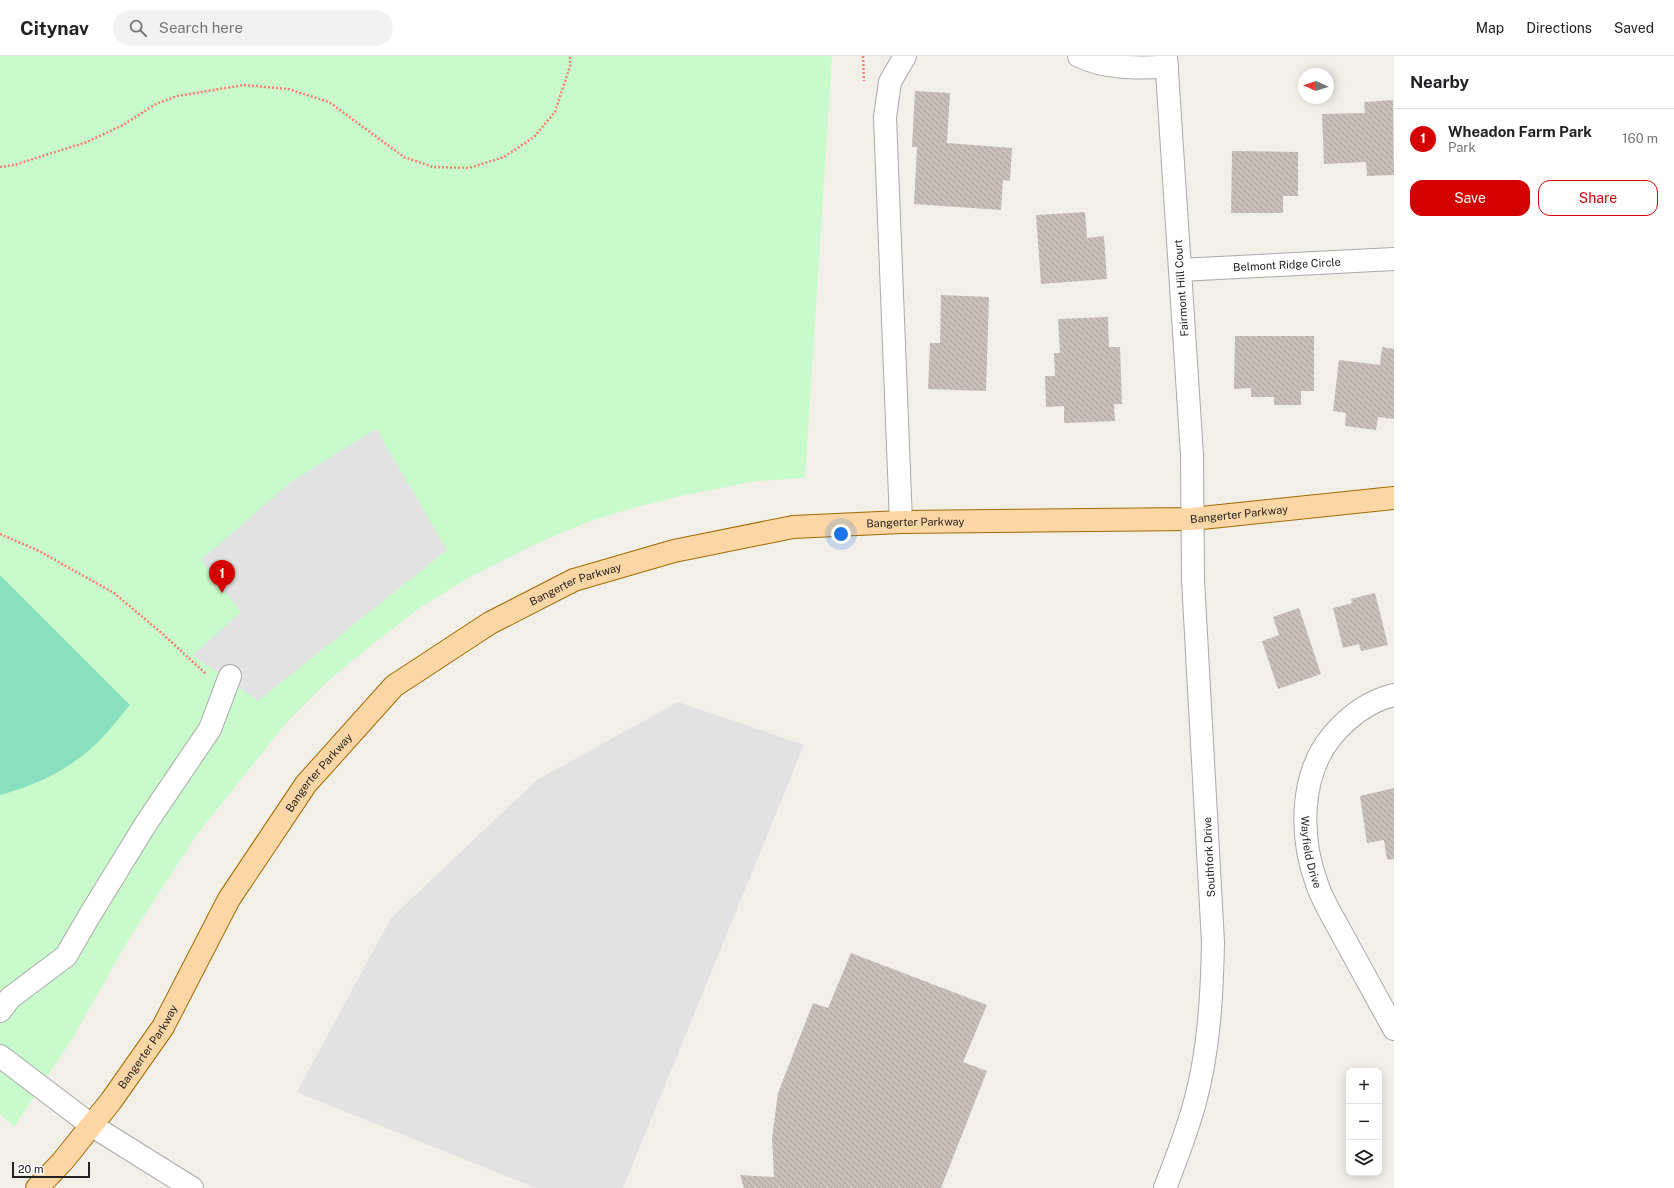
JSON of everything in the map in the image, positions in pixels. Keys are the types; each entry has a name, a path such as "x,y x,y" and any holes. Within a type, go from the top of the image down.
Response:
{"main road":[{"name":"Bangerter Parkway","path":"37,1188 62,1162 110,1101 163,1027 229,900 306,784 394,686 490,623 574,580 674,551 793,527 901,522 1192,519 1394,498"}],"street":[{"path":"901,522 885,117 890,82 905,56"},
{"path":"1079,56 1108,66 1138,68 1166,61"},
{"name":"Fairmont Hill Court","path":"1166,61 1192,455 1192,519"},
{"name":"Belmont Ridge Circle","path":"1180,270 1394,259"},
{"name":"Southfork Drive","path":"1165,1188 1180,1151 1195,1101 1205,1052 1212,998 1213,942 1193,580 1192,519"},
{"path":"0,1011 10,998 66,956 147,822 210,729 230,676"},
{"name":"Wayfield Drive","path":"1394,695 1370,704 1353,715 1327,742 1317,759 1311,777 1307,796 1306,814 1308,852 1317,886 1394,1029"},
{"path":"0,1056 91,1125 192,1188"}],"path":[{"path":"0,168 87,142 123,125 156,104 177,96 244,85 288,89 329,102 404,157 433,167 468,168 504,157 534,137 555,112 570,66 570,56"},
{"path":"0,534 39,551 114,593 164,635 208,676"}],"green space":[{"path":"0,56 832,56 805,478 757,481 685,495 629,509 585,523 529,547 470,577 418,609 364,651 328,681 286,723 198,833 130,937 72,1039 14,1127 0,1114"},
{"path":"0,575 130,705 98,742 83,756 49,777 0,795"}],"shaded area":[{"path":"376,429 447,550 258,701 193,655 241,612 201,560 291,482"},
{"path":"678,702 804,745 623,1188 536,1188 297,1092 391,918 537,780"}],"building":[{"path":"915,91 950,93 947,143 1012,148 1010,181 1003,180 1001,210 914,204 917,147 912,147"},
{"path":"1393,100 1394,175 1367,176 1366,162 1324,164 1322,114 1365,113 1364,102"},
{"path":"1232,151 1298,152 1298,196 1283,196 1283,213 1231,213"},
{"path":"1085,212 1087,238 1104,236 1107,279 1041,284 1036,215"},
{"path":"941,295 989,297 986,391 928,389 930,343 940,343"},
{"path":"1108,317 1109,347 1120,347 1122,404 1114,404 1115,421 1064,423 1064,406 1046,407 1045,376 1055,376 1054,353 1060,353 1058,319"},
{"path":"1235,336 1314,336 1314,391 1301,391 1301,405 1274,405 1274,397 1251,397 1251,388 1234,389"},
{"path":"1382,347 1394,349 1394,419 1378,417 1376,430 1345,426 1346,413 1333,411 1339,360 1380,365"},
{"path":"1375,593 1388,645 1361,651 1359,644 1343,648 1333,608 1352,603 1351,599"},
{"path":"1299,608 1321,674 1278,689 1262,641 1279,635 1273,617"},
{"path":"1394,788 1394,859 1387,860 1384,840 1367,843 1360,796"},
{"path":"851,953 987,1005 963,1062 987,1071 941,1188 744,1188 740,1175 774,1177 772,1138 778,1093 813,1003 828,1008"}],"place":[{"name":"Wheadon Farm Park","path":"222,593"}]}
